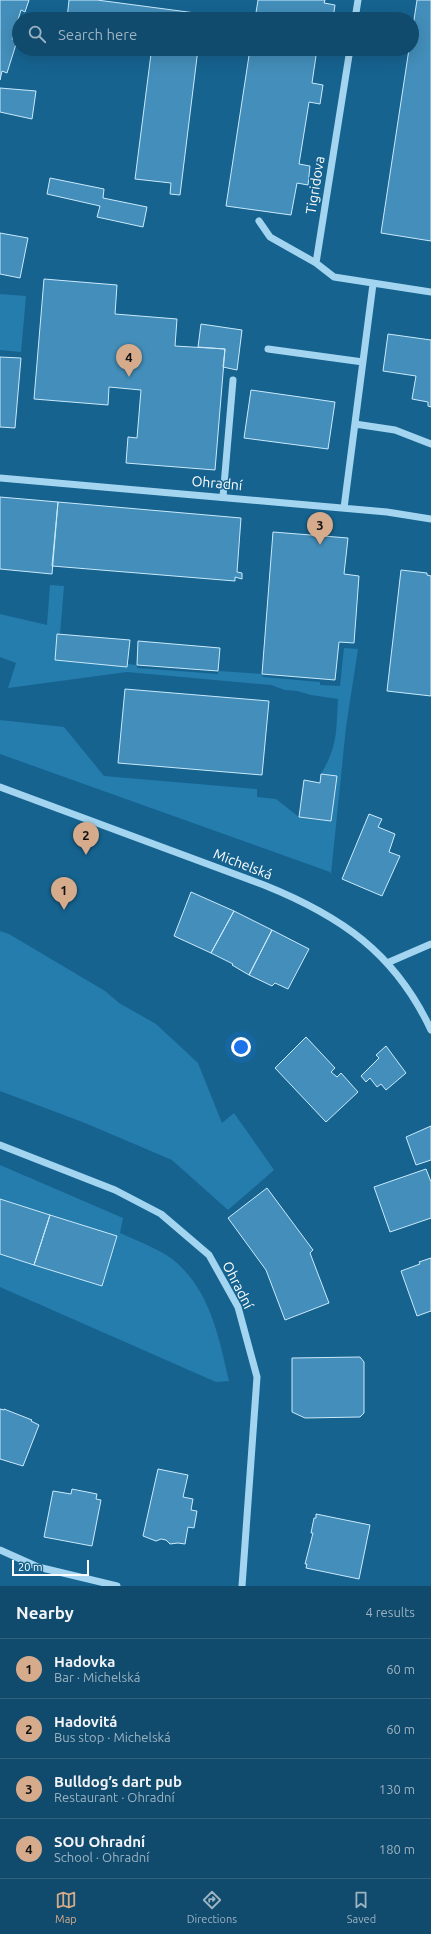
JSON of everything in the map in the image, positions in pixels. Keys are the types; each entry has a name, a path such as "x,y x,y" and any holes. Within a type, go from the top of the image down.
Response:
{"street":[{"path":"356,12 358,0"},
{"name":"Tigridova","path":"316,263 349,56"},
{"path":"259,221 270,236 316,263 334,277 431,292"},
{"path":"344,508 373,284"},
{"path":"268,349 363,362"},
{"path":"223,497 233,380"},
{"path":"355,424 395,430 431,444"},
{"name":"Ohradní","path":"0,478 387,512 431,519"},
{"name":"Michelská","path":"0,787 287,894 340,923 364,940 387,962 420,1008 431,1030"},
{"path":"387,962 431,944"},
{"name":"Ohradní","path":"0,1145 115,1190 161,1214 209,1255 238,1307 257,1377 242,1586"},
{"path":"0,1550 38,1567 117,1586"}],"shaded area":[{"path":"0,294 26,296 21,352 0,350"},
{"path":"50,585 64,586 60,634 57,634 55,660 127,667 128,664 137,665 137,668 218,674 218,671 262,674 263,677 320,682 320,685 340,686 344,648 358,649 346,727 331,874 330,872 0,754 0,720 64,727 104,776 257,789 257,797 276,799 299,817 331,820 337,777 321,774 331,755 335,738 338,699 285,690 271,685 127,672 8,688 16,663 0,657 0,614 47,625"},
{"path":"0,931 9,934 105,991 119,1003 156,1024 198,1063 222,1123 234,1113 274,1170 228,1210 172,1160 85,1123 0,1091"},
{"path":"0,1165 123,1218 120,1233 157,1250 177,1263 189,1275 206,1303 217,1333 229,1381 216,1382 0,1287 0,1254 102,1286 117,1236 0,1199"}],"building":[{"path":"0,0 29,0 25,12 21,10 20,12 12,12 12,56 7,73 2,71 0,80"},
{"path":"69,0 97,0 188,12 68,12"},
{"path":"258,0 325,0 324,3 335,5 334,12 256,12"},
{"path":"417,0 431,0 431,241 381,233 408,56 419,56 419,12 415,12"},
{"path":"151,56 197,56 180,195 170,194 171,183 135,179"},
{"path":"249,56 316,56 312,83 323,85 320,104 309,102 299,164 310,166 308,185 297,183 291,215 226,206"},
{"path":"0,88 36,91 32,119 0,112"},
{"path":"50,178 104,189 103,198 147,207 143,227 97,217 100,206 47,194"},
{"path":"0,233 28,238 20,278 0,274"},
{"path":"44,279 117,285 115,314 177,319 175,346 225,349 215,470 126,463 128,437 137,438 141,390 109,387 108,405 34,399"},
{"path":"201,324 242,330 237,370 223,367 225,349 198,347"},
{"path":"388,334 431,340 431,407 428,406 428,402 412,399 416,376 383,371"},
{"path":"0,357 21,358 15,428 0,427"},
{"path":"251,390 335,402 328,449 244,438"},
{"path":"0,497 58,502 52,574 0,569"},
{"path":"58,502 241,518 237,572 242,573 242,579 235,577 235,581 52,566"},
{"path":"273,532 348,538 344,574 359,576 354,643 339,642 335,680 262,674"},
{"path":"401,570 427,573 427,575 431,576 431,696 387,691"},
{"path":"57,634 130,640 127,667 55,660"},
{"path":"138,641 220,648 218,671 137,665"},
{"path":"125,689 269,701 262,775 118,763"},
{"path":"321,774 337,776 331,821 299,817 304,780 320,783"},
{"path":"369,814 382,819 378,827 395,834 389,852 400,856 382,896 342,879"},
{"path":"191,892 234,911 211,953 174,936"},
{"path":"234,911 272,930 249,975 232,965 233,964 211,953"},
{"path":"272,930 309,949 288,989 275,983 272,986 249,975"},
{"path":"306,1037 335,1068 331,1072 337,1077 341,1073 358,1092 326,1122 275,1068"},
{"path":"386,1046 406,1073 386,1090 381,1084 377,1087 370,1078 366,1082 361,1076 379,1058 376,1055"},
{"path":"431,1126 431,1160 416,1165 406,1137"},
{"path":"426,1169 431,1182 431,1218 390,1232 374,1187"},
{"path":"267,1188 313,1250 310,1253 329,1303 285,1320 266,1270 228,1218"},
{"path":"0,1199 50,1215 34,1265 0,1254"},
{"path":"50,1215 117,1236 102,1286 34,1265"},
{"path":"431,1258 431,1311 417,1316 401,1271"},
{"path":"360,1357 364,1362 364,1413 360,1417 305,1418 292,1412 292,1358"},
{"path":"0,1409 4,1409 32,1420 31,1421 39,1425 23,1466 0,1459"},
{"path":"158,1469 188,1475 183,1497 193,1499 191,1510 197,1511 194,1528 188,1527 185,1544 170,1544 166,1540 161,1539 156,1541 143,1536"},
{"path":"72,1489 97,1494 96,1499 101,1500 92,1546 44,1537 53,1491 71,1494"},
{"path":"316,1514 370,1525 359,1579 306,1568 307,1564 305,1564"}],"place":[{"name":"SOU Ohradní","path":"129,377"},
{"name":"Bulldog’s dart pub","path":"320,545"},
{"name":"Hadovitá","path":"86,855"},
{"name":"Hadovka","path":"64,910"}]}
